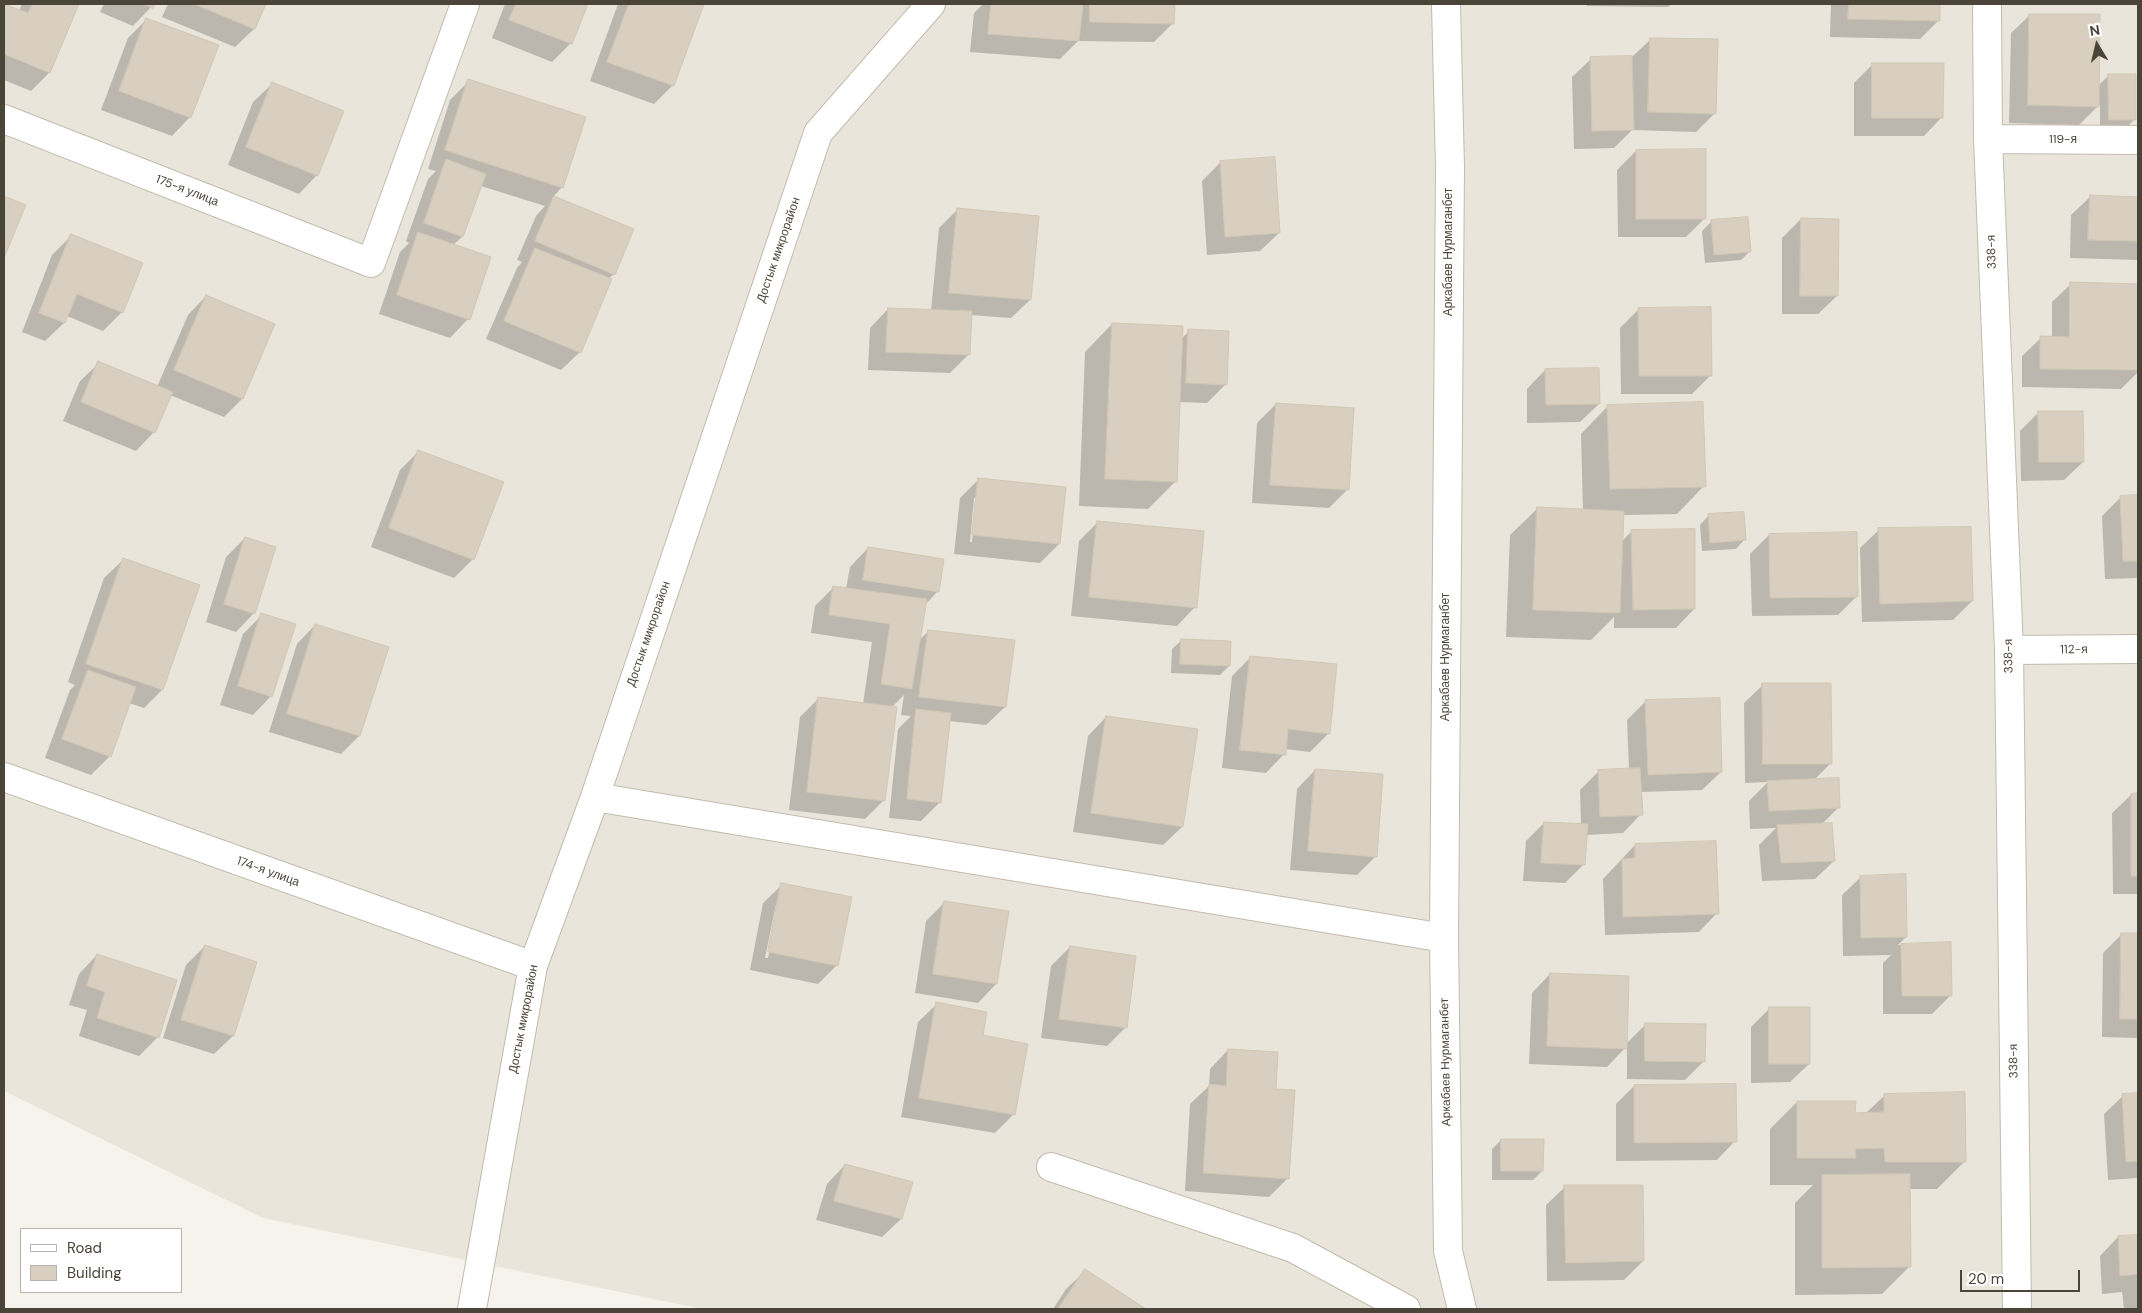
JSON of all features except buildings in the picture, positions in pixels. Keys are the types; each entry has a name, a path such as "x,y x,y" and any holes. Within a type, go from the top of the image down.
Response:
{"street":[{"name":"175-я улица","path":"4,119 371,263 465,4"},
{"name":"Достык микрорайон","path":"472,1309 532,966 595,797 818,133 931,4"},
{"name":"Аркабаев Нурмаганбет","path":"1446,4 1450,167 1444,938 1448,1251 1462,1309"},
{"name":"338-я","path":"1987,4 1988,139 2009,650 2017,1309"},
{"name":"119-я","path":"1988,139 2138,140"},
{"name":"112-я","path":"2009,650 2138,649"},
{"name":"174-я улица","path":"4,777 532,966"},
{"path":"595,797 1444,938"},
{"path":"1051,1167 1293,1248 1406,1309"}],"shaded area":[{"path":"4,4 2138,4 2138,1309 702,1309 263,1218 4,1091"}]}
